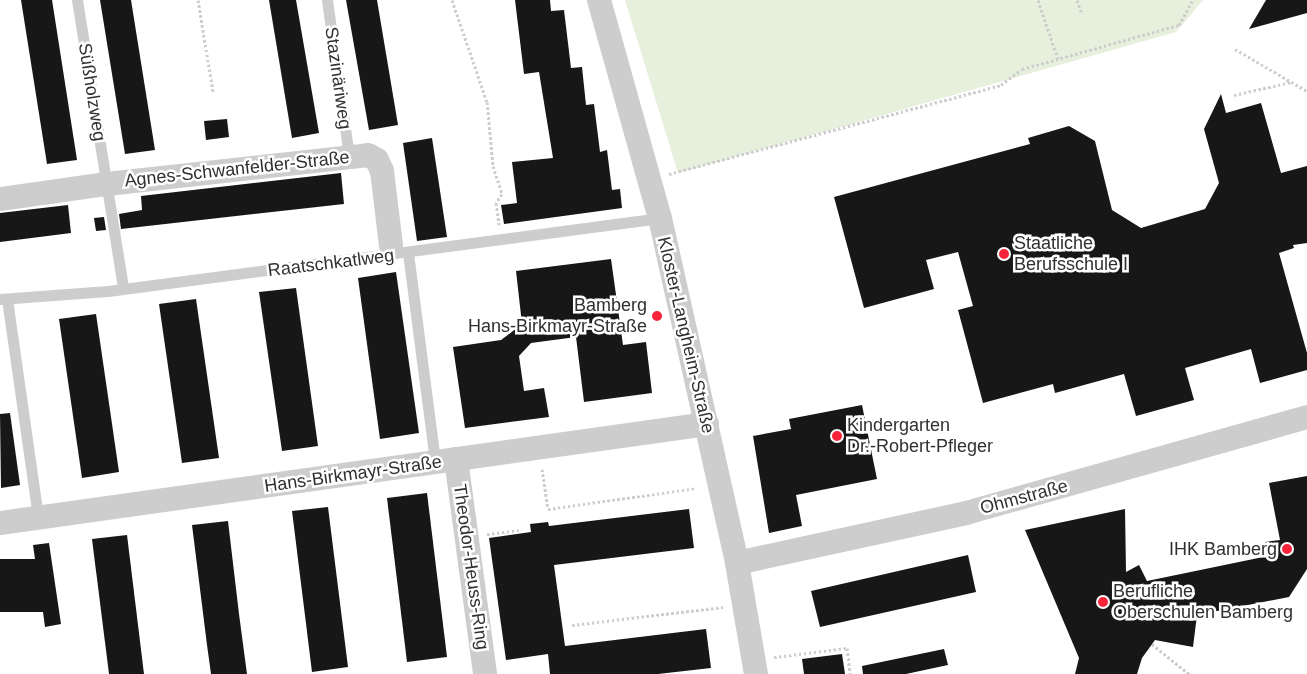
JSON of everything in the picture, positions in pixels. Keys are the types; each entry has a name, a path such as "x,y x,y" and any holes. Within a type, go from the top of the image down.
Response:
{"street":[{"name":"Kloster-Langheim-Straße","path":"599,0 660,218 737,563 755,667"},
{"name":"Agnes-Schwanfelder-Straße","path":"0,199 107,184 368,155 380,165 397,251"},
{"name":"Ohmstraße","path":"737,563 966,513 1307,417"},
{"name":"Hans-Birkmayr-Straße","path":"0,523 707,424"},
{"name":"Theodor-Heuss-Ring","path":"446,461 486,674"}],"lane":[{"name":"Süßholzweg","path":"77,0 123,288"},
{"name":"Stazinäriweg","path":"327,0 349,156"},
{"name":"Raatschkatlweg","path":"3,299 123,288 397,251 501,241 660,218"},
{"path":"397,251 446,461"},
{"path":"3,299 38,518"}],"path":[{"path":"198,0 213,92"},
{"path":"452,0 487,102 493,166 502,194 496,203 501,241"},
{"path":"1038,0 1058,59"},
{"path":"1077,0 1082,14"},
{"path":"650,178 1001,84 1022,69 1179,25 1193,0"},
{"path":"1235,49 1307,91"},
{"path":"1234,95 1291,82"},
{"path":"539,448 548,509 720,485"},
{"path":"480,536 519,530"},
{"path":"572,625 744,604"},
{"path":"1152,644 1189,674"},
{"path":"755,667 847,648 850,674"}],"green space":[{"path":"625,0 1203,0 1176,32 678,173"}],"building":[{"path":"21,0 52,0 77,160 47,164"},
{"path":"100,0 131,0 155,150 125,154"},
{"path":"269,0 296,0 319,133 292,138"},
{"path":"346,0 377,0 398,125 369,130"},
{"path":"515,0 550,0 551,11 564,10 571,68 582,67 586,105 594,104 600,152 607,150 612,190 620,189 622,208 504,224 501,205 517,203 512,162 553,158 539,72 524,74"},
{"path":"1266,0 1307,0 1307,13 1249,29"},
{"path":"1221,94 1226,113 1261,103 1281,173 1307,166 1307,243 1293,245 1294,248 1279,253 1307,353 1307,370 1260,383 1251,349 1185,368 1194,400 1136,416 1124,374 1055,393 1053,384 983,403 958,310 973,306 958,252 926,260 934,289 864,308 834,197 1030,144 1028,138 1069,126 1095,141 1112,210 1141,228 1205,209 1219,183 1204,129"},
{"path":"227,119 229,137 206,140 204,121"},
{"path":"432,138 447,237 417,241 403,143"},
{"path":"341,173 344,204 121,229 119,214 142,210 141,196"},
{"path":"68,205 71,233 0,242 0,213"},
{"path":"104,217 106,230 96,231 94,218"},
{"path":"611,259 623,345 646,342 652,393 584,402 576,337 531,343 519,356 524,391 544,388 549,417 465,428 453,347 501,340 522,324 516,271"},
{"path":"396,272 419,433 380,439 358,278"},
{"path":"296,288 318,446 282,451 259,292"},
{"path":"196,299 219,458 182,463 159,304"},
{"path":"96,314 119,472 82,478 59,319"},
{"path":"862,405 877,479 796,495 802,526 769,533 753,436 791,429 789,419"},
{"path":"10,413 20,485 1,488 0,414"},
{"path":"1307,476 1307,569 1289,597 1197,615 1193,647 1155,640 1142,658 1137,674 1075,674 1079,658 1025,530 1125,509 1126,572 1139,565 1147,581 1268,556 1265,542 1280,540 1269,483"},
{"path":"427,493 447,657 407,662 387,498"},
{"path":"328,507 348,667 312,672 292,511"},
{"path":"689,509 694,548 554,565 565,646 706,629 711,668 658,674 550,674 548,654 506,660 489,538 531,532 530,524 548,522 549,526"},
{"path":"228,521 247,674 211,674 192,525"},
{"path":"127,535 144,674 109,674 92,539"},
{"path":"49,543 61,624 45,627 43,612 0,612 0,559 35,559 33,545"},
{"path":"968,555 976,592 820,627 811,591"},
{"path":"944,649 948,665 906,674 863,674 862,666"},
{"path":"842,654 845,674 804,674 802,659"}],"place":[{"name":"Staatliche Berufsschule I","path":"1004,254"},
{"name":"Bamberg Hans-Birkmayr-Straße","path":"657,316"},
{"name":"Kindergarten Dr.-Robert-Pfleger","path":"837,436"},
{"name":"IHK Bamberg","path":"1287,549"},
{"name":"Berufliche Oberschulen Bamberg","path":"1103,602"}]}
